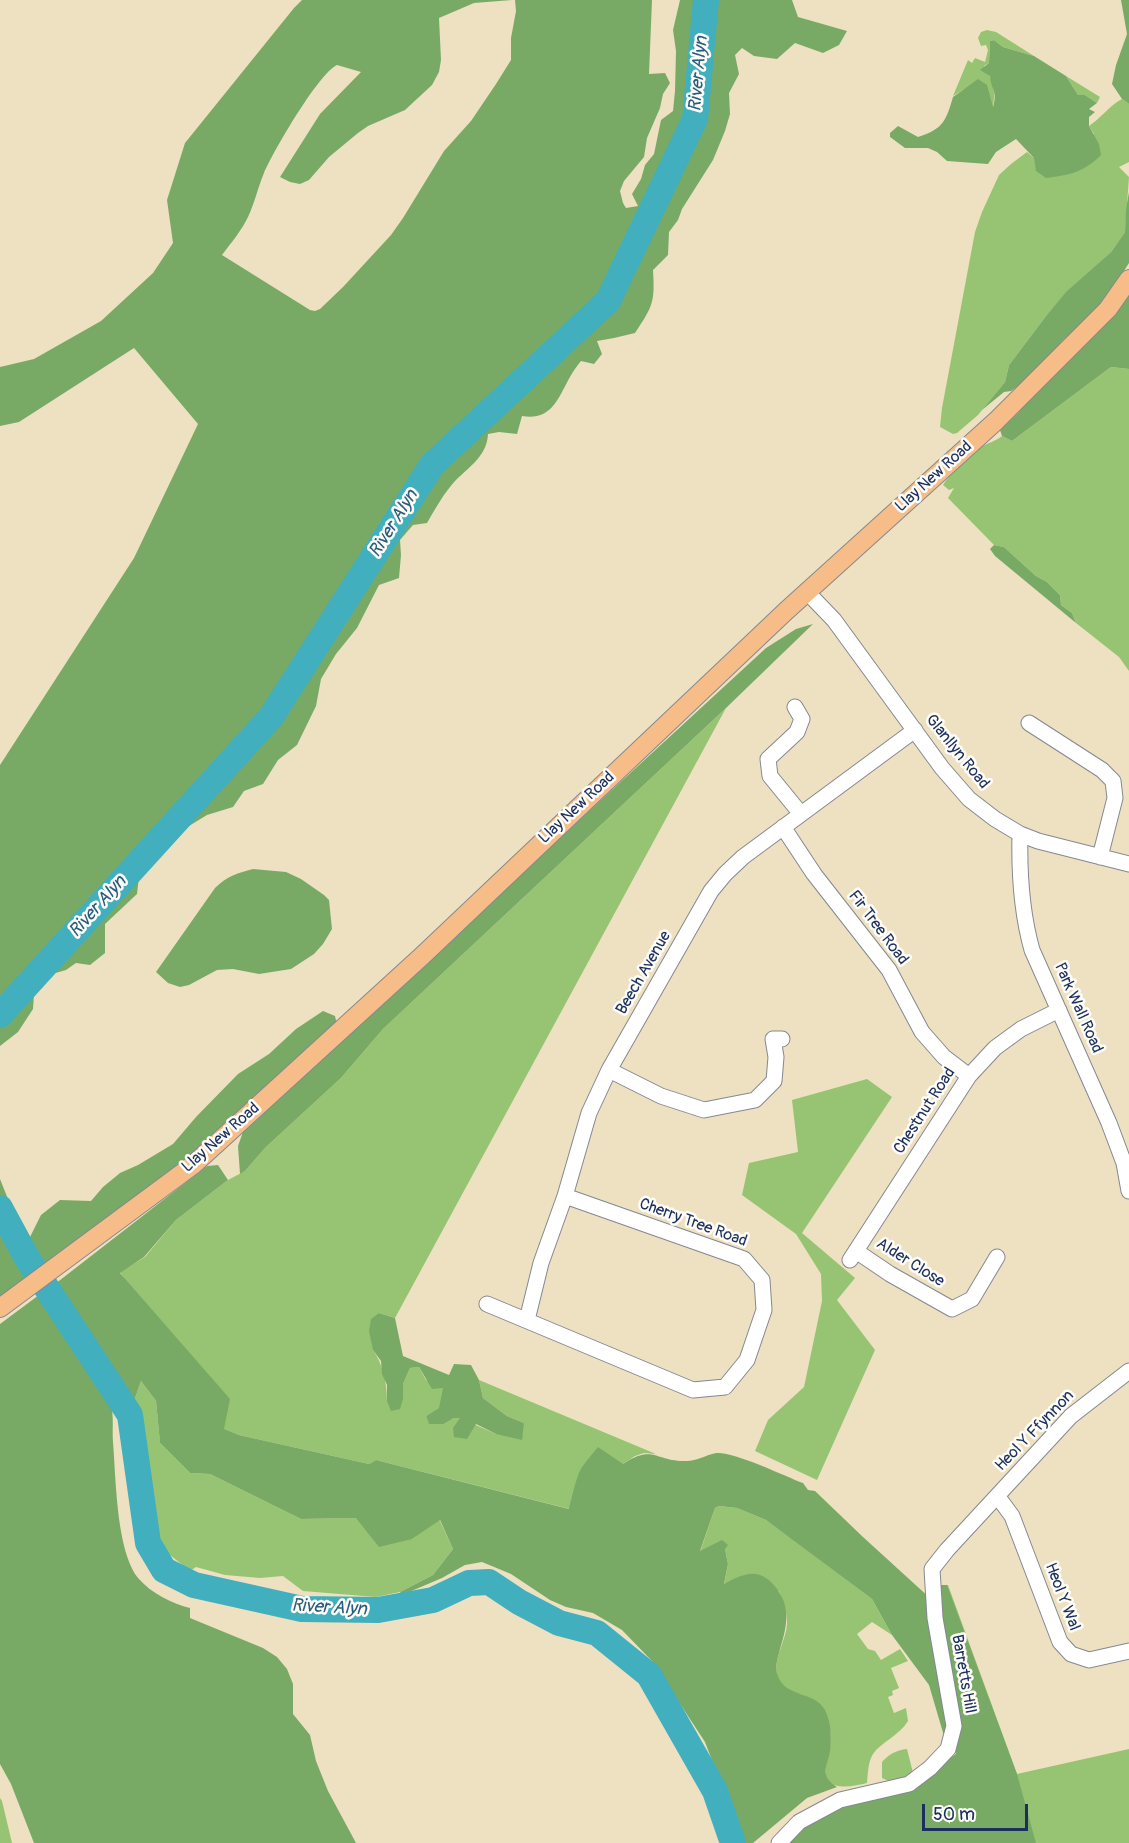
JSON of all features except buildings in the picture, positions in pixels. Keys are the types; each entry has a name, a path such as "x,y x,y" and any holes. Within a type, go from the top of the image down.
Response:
{"main road":[{"name":"Llay New Road","path":"0,1308 192,1165 422,956 807,592 996,421 1108,309 1129,279"}],"street":[{"name":"Glanllyn Road","path":"807,592 834,620 942,768 969,799 994,819 1020,834 1038,841 1129,864"},
{"path":"795,707 802,719 797,732 768,759 770,776 801,814"},
{"path":"1029,723 1102,770 1113,781 1115,798 1100,856"},
{"name":"Beech Avenue","path":"527,1320 541,1263 565,1196 589,1113 609,1070 711,891 743,857 915,730"},
{"name":"Fir Tree Road","path":"783,826 814,874 889,970 922,1032 944,1057 969,1076"},
{"name":"Park Wall Road","path":"1020,834 1019,874 1026,928 1032,950 1127,1161 1129,1191"},
{"name":"Chestnut Road","path":"853,1255 969,1076 995,1048 1021,1029 1059,1010"},
{"path":"609,1070 661,1096 704,1110 755,1100 774,1081 776,1057 772,1039"},
{"name":"Cherry Tree Road","path":"487,1304 693,1390 725,1387 747,1360 764,1310 762,1280 744,1258 565,1196"},
{"name":"Alder Close","path":"853,1255 952,1309 972,1299 992,1260"},
{"name":"Heol Y Ffynnon","path":"998,1497 1071,1416 1129,1371"},
{"name":"Heol Y Wal","path":"998,1497 1011,1516 1060,1642 1071,1654 1089,1660 1129,1651"},
{"name":"Barretts Hill","path":"779,1843 799,1822 840,1800 909,1784 930,1768 948,1749 954,1726 935,1618 932,1569 998,1497"}],"green space":[{"path":"302,0 512,0 474,3 439,18 441,60 439,72 432,85 405,110 368,126 358,133 329,157 309,180 300,184 280,177 320,114 361,72 337,65 319,83 297,115 264,173 246,222 222,255 315,311 343,287 391,235 444,151 471,121 496,84 511,60 515,0 652,0 649,74 665,73 670,83 663,94 660,108 647,138 644,157 624,181 620,191 626,208 638,206 632,194 641,179 645,165 654,154 661,120 673,111 676,51 673,30 680,0 792,0 798,17 847,31 839,45 823,53 795,43 777,59 754,56 742,48 735,55 739,74 729,93 730,114 725,131 713,160 669,232 668,255 653,270 652,303 635,333 597,341 602,354 594,364 581,361 553,406 540,415 522,416 517,434 499,432 488,434 484,450 450,487 427,523 413,525 400,540 399,578 379,585 357,628 336,654 321,679 316,706 297,745 278,760 263,784 244,791 233,807 207,815 166,840 140,868 137,894 105,924 105,953 90,965 76,963 66,970 45,976 34,994 33,1009 18,1032 0,1046 0,765 134,558 198,424 134,348 19,422 0,426 0,367 34,359 101,321 153,273 173,243 167,200 185,143"},
{"path":"1121,0 1129,0 1129,104 1122,99 1112,84 1127,34"},
{"path":"987,30 996,32 1034,56 1003,47 994,40 990,41 989,63 984,66 993,87 992,109 990,97 979,80 953,96 968,60 972,63 975,58 985,62 988,50 986,45 981,46 978,38 981,32"},
{"path":"994,40 1003,47 1034,56 1066,76 1078,95 1085,95 1097,103 1089,109 1095,112 1089,117 1089,126 1099,144 1101,155 1095,161 1076,172 1046,178 1036,171 1034,158 1016,139 996,152 988,164 947,161 928,148 905,148 890,137 890,133 898,126 918,137 933,131 945,118 953,97 978,79 987,85 993,107 995,94 990,76 980,70 989,63 990,41"},
{"path":"1066,76 1100,97 1097,103 1085,95 1078,95"},
{"path":"1122,99 1129,104 1129,162 1119,167 1129,177 1125,232 1111,252 1067,292 1046,316 1009,365 1005,382 978,415 953,434 940,427 942,408 975,232 999,175 1027,152 1034,158 1094,134 1089,126"},
{"path":"1129,192 1129,263 1117,282 1090,318 1063,340 1031,377 1011,391 1004,392 982,410 1005,382 1009,365 1046,316 1066,292 1111,252 1125,232"},
{"path":"1129,287 1129,369 1111,367 1012,441 1002,436 1000,430 1019,412 1024,400"},
{"path":"1111,367 1129,369 1129,671 1119,657 1076,623 1072,613 1061,605 1060,595 1047,582 1036,576 1004,547 994,545 948,498 954,488 949,490 943,485 960,464 976,450 1002,436 1012,441"},
{"path":"994,545 1004,547 1036,576 1047,582 1060,595 1061,605 1072,613 1076,623 995,556 990,549"},
{"path":"813,624 383,1029 341,1078 240,1174 238,1146 244,1129 766,648 796,629"},
{"path":"726,708 395,1318 379,1313 373,1350 384,1374 387,1401 403,1399 403,1384 410,1368 419,1367 426,1380 444,1388 440,1408 426,1416 429,1423 444,1424 454,1418 460,1418 496,1434 524,1423 507,1416 483,1398 479,1380 656,1454 644,1453 623,1464 581,1469 570,1509 376,1460 369,1464 239,1435 223,1429 120,1272 145,1257 176,1220 228,1180 245,1171 266,1147 341,1078 383,1029"},
{"path":"253,869 286,872 301,879 329,900 332,929 323,944 314,954 291,969 259,974 233,969 217,970 189,985 180,987 168,983 156,972 215,888 233,876"},
{"path":"323,1011 335,1016 337,1025 193,1154 0,1299 0,1225 11,1236 13,1223 0,1208 0,1179 16,1219 28,1241 41,1215 60,1200 91,1201 120,1173 173,1144 238,1074 269,1054 296,1029"},
{"path":"867,1079 892,1097 802,1233 855,1278 837,1300 875,1350 817,1480 755,1451 768,1420 804,1387 822,1301 821,1274 796,1234 742,1195 749,1163 798,1152 792,1100"},
{"path":"218,1165 228,1180 176,1220 144,1257 120,1273 230,1399 224,1429 239,1435 369,1464 376,1460 569,1509 580,1470 598,1447 623,1464 633,1458 648,1454 688,1461 724,1453 803,1483 808,1490 815,1491 931,1599 950,1725 944,1736 929,1685 892,1635 872,1599 766,1520 737,1508 719,1506 715,1508 700,1551 722,1540 728,1545 725,1549 728,1564 724,1584 747,1574 759,1574 770,1581 782,1597 786,1622 777,1662 777,1673 787,1688 815,1700 825,1710 831,1735 826,1775 837,1787 807,1798 753,1843 741,1843 705,1742 652,1661 622,1630 593,1613 566,1607 550,1600 511,1574 482,1562 465,1565 442,1578 402,1595 400,1592 433,1575 453,1549 440,1520 412,1539 379,1547 356,1518 301,1519 210,1474 190,1473 160,1443 156,1401 141,1381 133,1404 55,1284 207,1166"},
{"path":"39,1295 95,1372 111,1405 118,1514 131,1567 150,1589 170,1601 190,1608 190,1618 263,1648 277,1657 287,1669 293,1684 293,1714 310,1735 316,1761 328,1791 356,1843 34,1843 11,1784 0,1764 0,1324"},
{"path":"379,1313 395,1318 403,1356 449,1375 454,1364 471,1365 479,1380 483,1398 507,1416 524,1423 522,1440 496,1434 476,1424 467,1439 454,1437 453,1428 460,1418 454,1418 444,1424 429,1424 426,1416 439,1408 443,1388 432,1389 419,1367 410,1368 403,1384 400,1409 391,1411 387,1401 387,1385 382,1374 381,1361 373,1350 369,1331 371,1319"},
{"path":"141,1381 156,1401 160,1443 190,1473 210,1474 301,1519 356,1518 412,1539 439,1519 453,1549 433,1575 400,1592 376,1597 303,1591 283,1576 260,1578 225,1575 196,1567 190,1571 160,1547 152,1515 148,1475 142,1466 133,1404"},
{"path":"719,1506 737,1508 766,1520 872,1599 892,1635 872,1622 857,1634 868,1649 875,1651 881,1660 900,1649 908,1661 891,1668 899,1688 892,1691 893,1695 888,1697 894,1713 906,1708 908,1721 873,1754 869,1764 867,1783 839,1786 828,1780 826,1765 831,1737 822,1706 788,1689 779,1679 776,1672 778,1656 787,1623 785,1607 779,1591 724,1585 728,1564 725,1549 700,1552 715,1508"},
{"path":"936,1585 948,1585 1017,1774 1129,1749 1129,1843 784,1843 910,1786 956,1754"},
{"path":"936,1585 947,1585 1017,1774 1036,1843 784,1843 800,1824 840,1800 910,1786 956,1754"},
{"path":"907,1749 913,1773 893,1783 882,1778 882,1762 893,1753"},
{"path":"0,1798 2,1801 12,1843 0,1843"}],"waterway":[{"name":"River Alyn","path":"0,1015 271,717 432,465 608,301 695,119 706,0"},
{"name":"River Alyn","path":"0,1208 27,1258 130,1415 148,1543 164,1570 194,1585 302,1609 378,1610 433,1600 469,1583 489,1582 519,1602 559,1623 597,1633 649,1675 715,1791 733,1843"}]}
